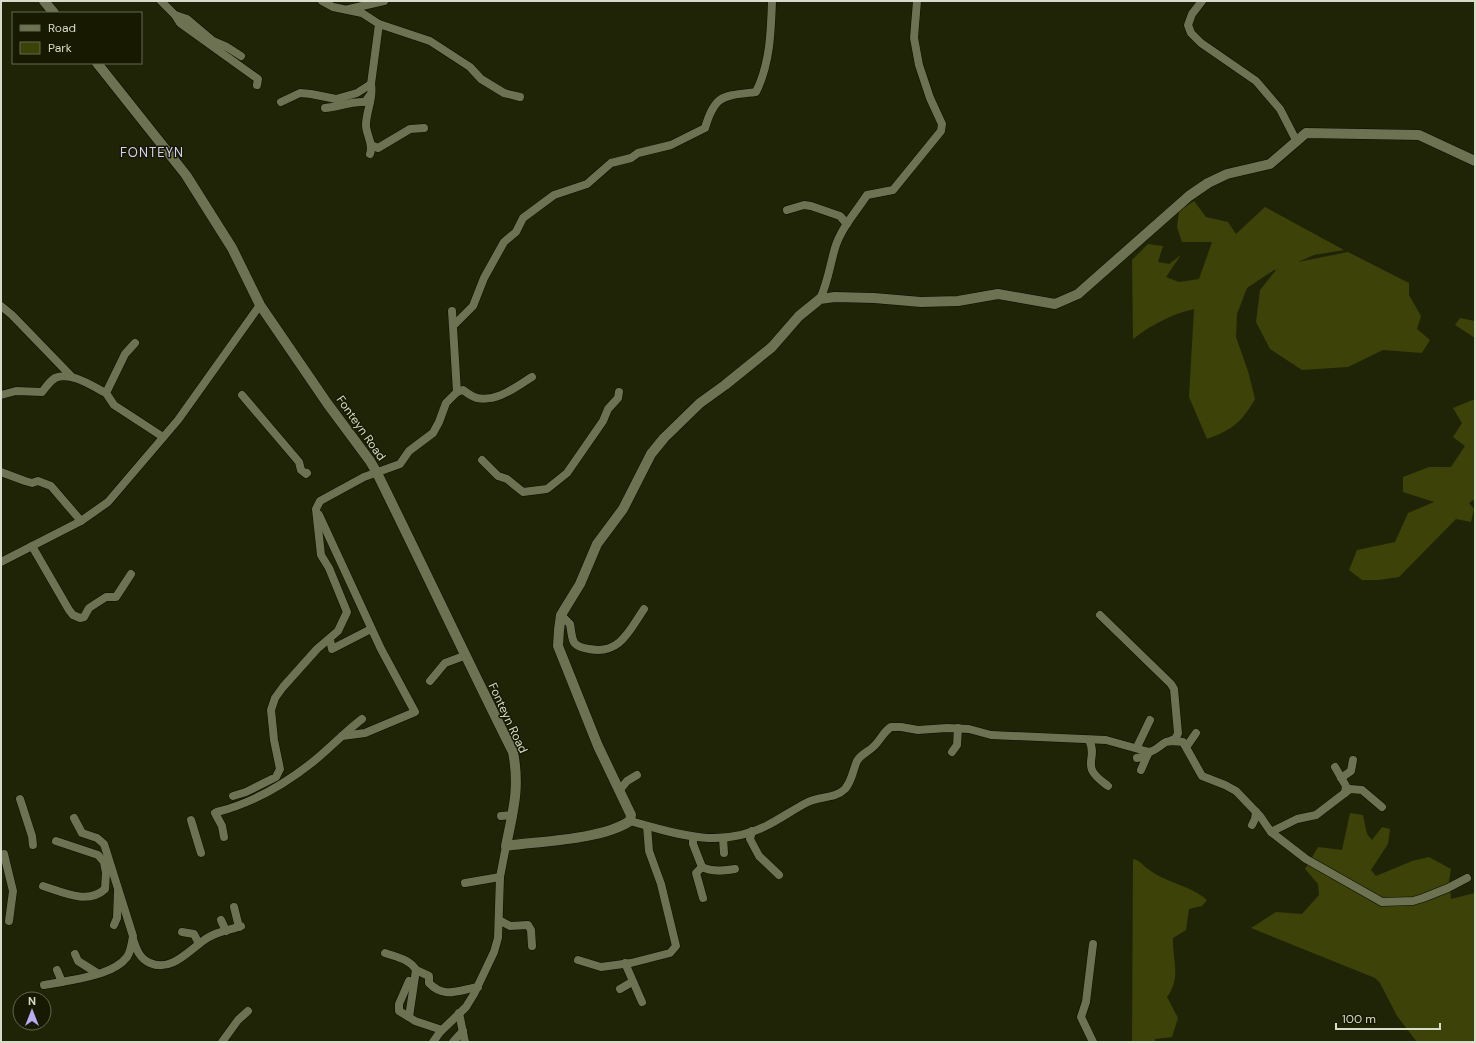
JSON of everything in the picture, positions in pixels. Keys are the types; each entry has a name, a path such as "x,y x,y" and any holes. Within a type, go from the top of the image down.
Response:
{"street":[{"path":"44,1 53,12"},
{"path":"161,1 175,15 180,23 258,79 256,85"},
{"path":"322,1 333,7 362,13 379,24 430,41 470,67 481,79 504,93 520,97"},
{"path":"348,10 384,1"},
{"path":"453,326 472,306 484,278 504,242 516,232 526,216 554,195 587,184 611,162 631,158 638,153 671,145 705,128 711,109 718,100 735,94 756,92 762,80 771,38 772,1"},
{"path":"433,1042 442,1030 466,1007 478,987 494,952 498,938 500,878 506,846 590,835 620,828 630,821 631,815 618,791 558,646 561,615 580,584 597,544 623,509 651,454 664,438 700,403 726,385 772,347 799,316 820,299 829,275 835,248 841,233 867,195 893,190 941,131 942,124 930,98 919,65 914,38 917,1"},
{"path":"1202,1 1192,14 1188,24 1191,33 1200,43 1256,81 1280,109 1297,142"},
{"path":"175,15 187,19 213,41 227,46 241,56"},
{"path":"325,108 344,103 364,102 370,95 379,24"},
{"name":"Fonteyn Road","path":"98,64 186,175 232,248 260,306 327,403 370,460 432,584 464,656 512,752 516,769 517,791 506,846"},
{"path":"281,102 300,93 336,99 357,93 371,84"},
{"path":"371,84 373,94 367,112 366,127 370,150 378,148 405,131 424,128"},
{"path":"820,299 836,297 936,302 958,301 998,294 1055,304 1059,303 1078,294 1189,196 1208,183 1227,174 1270,164 1306,133 1419,135 1475,162"},
{"path":"787,210 804,205 811,206 840,216 847,224"},
{"path":"1,306 12,315 72,376 106,393 114,405 163,437"},
{"path":"1,562 81,521 108,502 178,420 260,306"},
{"path":"452,311 457,392"},
{"path":"106,393 125,354 135,343"},
{"path":"1,395 16,391 33,393 42,392 51,381 56,378 72,376"},
{"path":"233,796 246,792 276,777 280,769 274,740 271,710 276,698 283,687 317,649 330,640 338,631 347,612 329,568 321,555 316,509 320,500 364,477 377,474 400,464 409,451 433,433 440,422 446,403 457,392 463,390 477,398 492,399 502,395 532,377"},
{"path":"482,460 498,476 507,479 523,492 547,489 567,474 603,421 608,409 618,398 619,392"},
{"path":"242,395 299,462 301,470 306,474 307,473"},
{"path":"1,472 32,483 38,481 50,486 81,521"},
{"path":"316,509 371,629 415,712 365,733 342,736"},
{"path":"32,546 69,610 73,615 80,618 88,612 89,608 106,597 116,597 131,574"},
{"path":"561,615 570,624 571,638 573,642 580,647 599,651 610,649 624,639 644,609"},
{"path":"1100,615 1171,684 1174,689 1178,733 1176,738 1166,742 1156,750 1137,758"},
{"path":"330,640 332,649 371,629"},
{"path":"430,681 445,663 464,656"},
{"path":"224,837 222,826 216,813 246,804 275,788 314,760 362,719"},
{"path":"1137,748 1150,720"},
{"path":"630,821 693,838 723,838 765,827 810,801 834,796 844,790 849,784 857,761 862,755 874,747 881,736 891,727 918,730 958,728 969,729 991,736 1106,740 1137,748 1148,754"},
{"path":"952,752 957,745 958,728"},
{"path":"1187,746 1196,733"},
{"path":"1089,740 1093,747 1091,768 1095,774 1108,786"},
{"path":"1170,741 1183,742 1187,746 1194,764 1202,776 1236,791 1256,812 1271,832 1306,859 1382,902 1413,901 1448,888 1467,878"},
{"path":"1141,770 1148,754"},
{"path":"1341,778 1351,771 1353,760"},
{"path":"1335,767 1346,786 1345,793"},
{"path":"618,791 627,781 637,775"},
{"path":"1271,832 1297,819 1316,815 1350,789 1362,790 1382,807"},
{"path":"20,799 32,836 33,845"},
{"path":"1252,825 1256,812"},
{"path":"500,816 513,815"},
{"path":"74,818 82,833 97,838 104,844 135,946 144,960 152,964 163,965 172,963 208,937 240,927 234,907"},
{"path":"191,820 201,853"},
{"path":"578,960 601,967 625,964 670,953 676,946 661,884 649,852 647,826"},
{"path":"752,831 750,840 759,856 779,875"},
{"path":"693,838 693,844 702,867 707,870 720,871 735,869"},
{"path":"723,838 724,854"},
{"path":"43,886 69,896 91,896 101,893 106,889 106,872 104,862 98,855 56,841"},
{"path":"4,854 13,892 9,921"},
{"path":"702,867 696,873 703,898"},
{"path":"465,883 500,878"},
{"path":"114,925 116,918 118,886"},
{"path":"221,920 226,931"},
{"path":"498,920 510,926 528,925 531,930 532,946"},
{"path":"182,932 194,934 199,944"},
{"path":"44,985 97,973 120,964 127,956 131,948 133,936"},
{"path":"1093,944 1087,996 1081,1017 1093,1042"},
{"path":"385,953 414,965 416,970 409,1017"},
{"path":"75,954 78,961 97,973"},
{"path":"625,964 642,1002"},
{"path":"57,970 62,982"},
{"path":"416,970 429,976 429,983 440,991 452,993 461,989 478,987"},
{"path":"409,981 399,1004 399,1011 414,1021 442,1030"},
{"path":"620,988 632,982"},
{"path":"222,1042 238,1020 248,1011"},
{"path":"459,1013 465,1042"},
{"path":"453,1042 463,1031"}],"green space":[{"path":"1194,201 1206,217 1228,222 1236,234 1265,207 1344,250 1314,255 1298,262 1348,252 1409,283 1409,295 1421,316 1417,329 1430,340 1422,353 1383,350 1348,367 1302,370 1270,349 1256,322 1260,290 1276,270 1274,270 1247,288 1237,314 1236,337 1248,371 1255,399 1246,414 1236,424 1207,439 1189,397 1194,309 1162,321 1133,339 1132,260 1148,244 1163,246 1158,262 1169,264 1181,255 1166,277 1179,282 1199,279 1212,242 1182,242 1177,227 1179,211"},
{"path":"1460,318 1475,321 1475,338 1455,325"},
{"path":"1475,399 1475,499 1469,503 1474,509 1471,522 1456,519 1399,577 1379,580 1362,580 1349,570 1357,550 1395,542 1408,513 1434,502 1403,492 1403,477 1429,467 1451,467 1465,446 1453,437 1462,423 1453,408"},
{"path":"1350,813 1363,815 1367,834 1372,840 1382,827 1390,829 1388,844 1371,870 1376,876 1412,861 1429,857 1451,869 1449,881 1451,899 1475,893 1475,1042 1417,1042 1397,1016 1380,983 1375,978 1251,928 1276,912 1302,914 1319,895 1318,884 1305,869 1318,847 1342,850"},
{"path":"1133,859 1140,862 1146,868 1162,878 1193,891 1207,900 1202,906 1189,909 1186,930 1173,938 1175,975 1172,989 1167,997 1178,1018 1172,1037 1155,1039 1155,1042 1132,1042"}],"district":[{"name":"FONTEYN","path":"152,152"}]}
